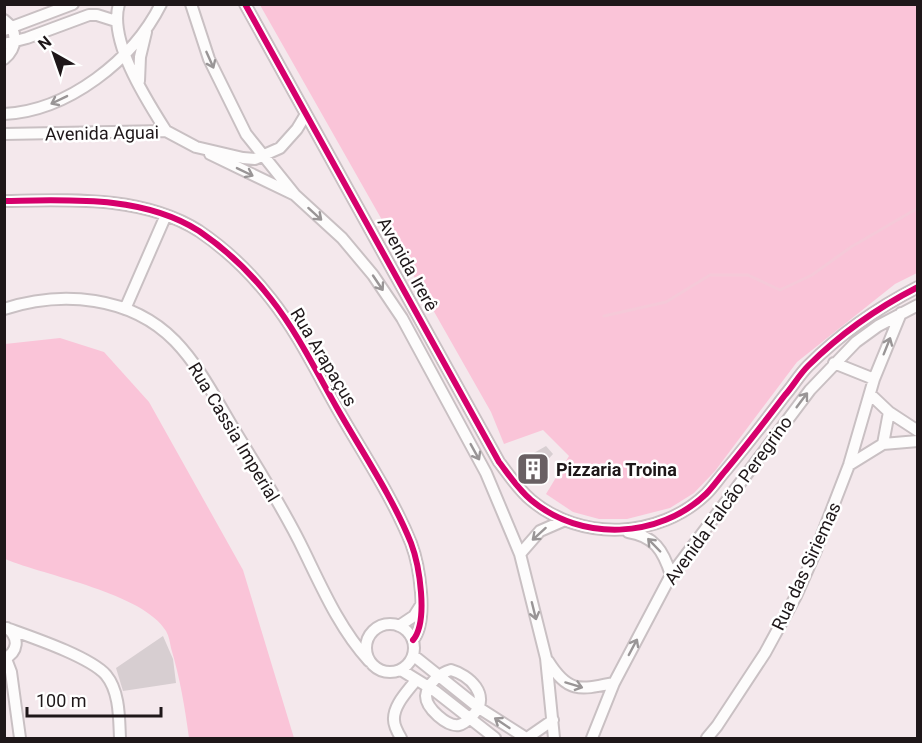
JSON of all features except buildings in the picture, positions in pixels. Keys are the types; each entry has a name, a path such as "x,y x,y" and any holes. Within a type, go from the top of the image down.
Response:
{"street":[{"path":"4,59 11,52 7,26 73,4"},
{"path":"119,4 116,21 125,53 139,88 166,131"},
{"name":"Avenida Aguai","path":"4,114 38,108 75,92 99,76 147,29 161,4"},
{"path":"191,4 209,59 246,134 294,195"},
{"name":"Avenida Irerê","path":"245,4 500,462 516,485 532,501 563,520"},
{"path":"10,43 89,15 116,21"},
{"path":"139,88 140,57 147,29"},
{"path":"263,157 280,148 306,114"},
{"name":"Avenida Aguai","path":"4,134 166,131 294,195"},
{"name":"Avenida Aguai","path":"196,147 243,158 263,157"},
{"name":"Avenida Irerê","path":"294,195 342,237 358,255 402,318 486,473 520,554"},
{"name":"Rua Arapaçus","path":"5,202 57,200 106,202 134,206 166,215 197,230 235,258 261,285 286,320 391,502 411,545 416,562 421,606 421,624 413,640"},
{"path":"125,309 166,215"},
{"name":"Avenida Falcão Peregrino","path":"563,520 592,529 624,531 655,523 678,513 705,495 807,368 855,324 895,298 918,287"},
{"name":"Rua Cassia Imperial","path":"4,309 27,302 60,298 92,301 125,309 142,317 168,335 202,376 273,494 342,624 355,646 369,661"},
{"name":"Avenida Falcão Peregrino","path":"592,738 614,683 671,575 810,390 834,363 878,326 918,305"},
{"name":"Rua das Siriemas","path":"707,738 765,653 796,596 815,554 849,465 874,379 901,312"},
{"path":"834,363 874,379"},
{"path":"870,394 889,412 918,431"},
{"path":"883,444 889,412"},
{"path":"849,465 883,444 918,441"},
{"path":"554,738 546,658 520,554 540,531 563,520"},
{"path":"624,531 642,534 653,541 660,550 671,575"},
{"path":"399,626 414,616 421,606"},
{"path":"342,624 368,639"},
{"path":"385,625 399,626 410,634 413,640 414,656 411,662 401,670 394,673 380,671 369,661 366,654 368,639 372,632 385,625"},
{"path":"7,628 82,659 106,676 118,708 120,738"},
{"path":"7,628 16,638 16,648"},
{"path":"20,738 11,672 5,659 16,648 36,640"},
{"path":"414,656 479,708 526,738 553,720"},
{"path":"546,658 557,675 573,686 589,688 614,683"},
{"path":"401,670 429,687 495,738"},
{"path":"450,670 467,678 478,691 479,708 464,723 456,725 439,717 427,700 429,687 439,675 450,670"},
{"path":"401,738 393,722 394,715 401,699 416,680"},
{"path":"440,695 449,684"},
{"path":"717,726 720,738"}],"shaded area":[{"path":"260,5 917,5 917,273 895,284 797,362 715,471 694,493 670,508 627,519 599,519 573,512 546,494 569,456 543,430 504,444 491,412"},
{"path":"60,338 104,352 149,402 243,570 294,738 189,738 182,693 169,637 154,618 137,606 116,596 5,559 5,344"}],"waterway":[{"path":"604,316 666,302 710,275 748,275 780,290 812,275 851,247 918,208"}],"cycle path":[{"path":"245,4 499,462 518,487 531,500 551,514 573,523 620,530 643,527 666,520 687,509 706,494 808,366 860,322 918,287"},
{"path":"4,201 104,202 154,211 177,219 199,231 229,254 255,280 298,338 386,491 411,543 419,578 422,606 421,620 413,640"}],"place":[{"name":"Pizzaria Troina","path":"533,469"}]}
